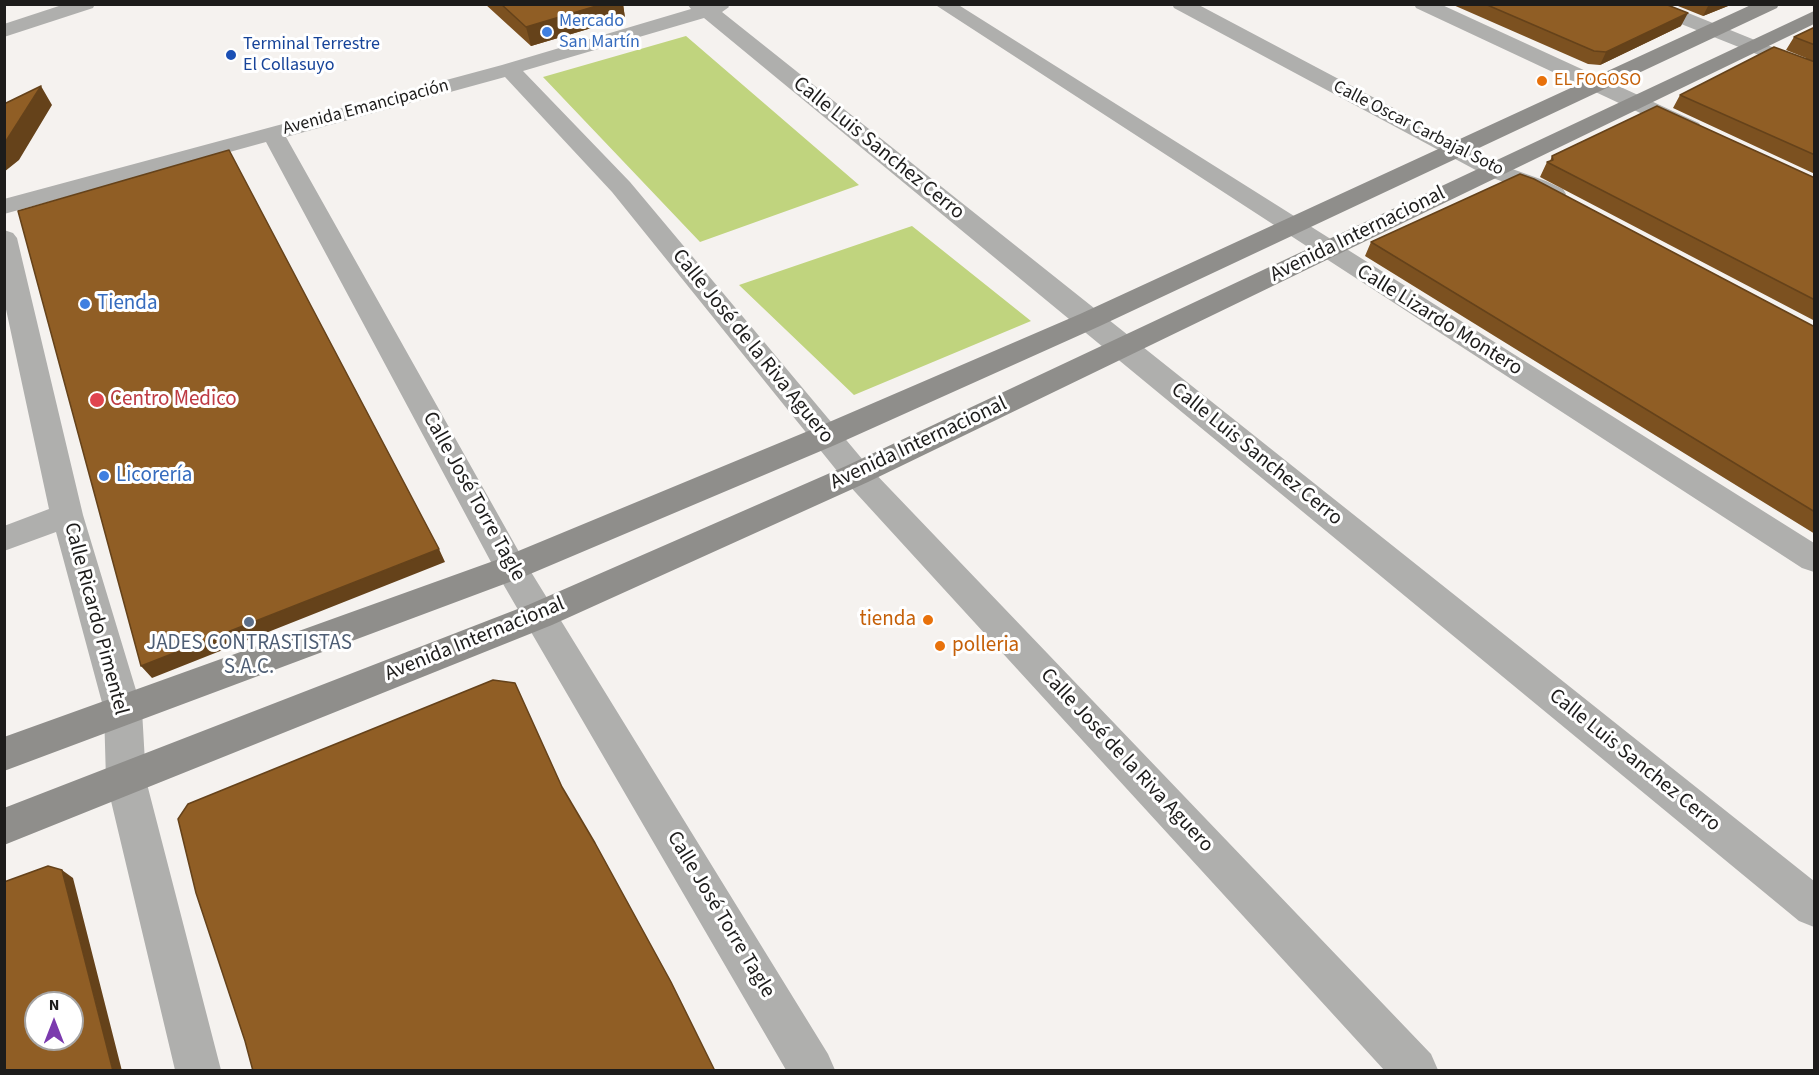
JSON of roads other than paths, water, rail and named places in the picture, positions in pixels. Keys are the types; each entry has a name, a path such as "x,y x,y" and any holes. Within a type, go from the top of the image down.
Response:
{"main road":[{"name":"Avenida Internacional","path":"4,754 511,568 824,436 1090,320 1770,4"},
{"name":"Avenida Internacional","path":"4,827 540,615 856,474 1815,17"}],"street":[{"path":"4,31 86,4"},
{"name":"Calle Lizardo Montero","path":"943,4 1815,559"},
{"name":"Calle Oscar Carbajal Soto","path":"1181,4 1455,151 1493,170 1538,186 1579,208"},
{"path":"1423,4 1709,136"},
{"path":"1648,4 1815,71"},
{"name":"Avenida Emancipación","path":"4,207 509,69 710,6"},
{"name":"Calle Luis Sanchez Cerro","path":"710,6 1123,347 1815,907"},
{"name":"Calle José de la Riva Aguero","path":"509,69 621,187 856,474 1415,1071"},
{"name":"Calle José Torre Tagle","path":"273,134 511,568 812,1071"},
{"name":"Calle Ricardo Pimentel","path":"4,238 17,354 67,515 123,710 126,780 198,1071"},
{"path":"4,539 67,515"}],"place":[{"name":"Mercado San Martín","path":"547,32"},
{"name":"Terminal Terrestre El Collasuyo","path":"231,55"},
{"name":"EL FOGOSO","path":"1542,81"},
{"name":"Tienda","path":"85,304"},
{"name":"Centro Medico","path":"97,400"},
{"name":"Licorería","path":"104,476"},
{"name":"tienda","path":"928,620"},
{"name":"JADES CONTRASTISTAS S.A.C.","path":"249,622"},
{"name":"polleria","path":"940,646"}]}
